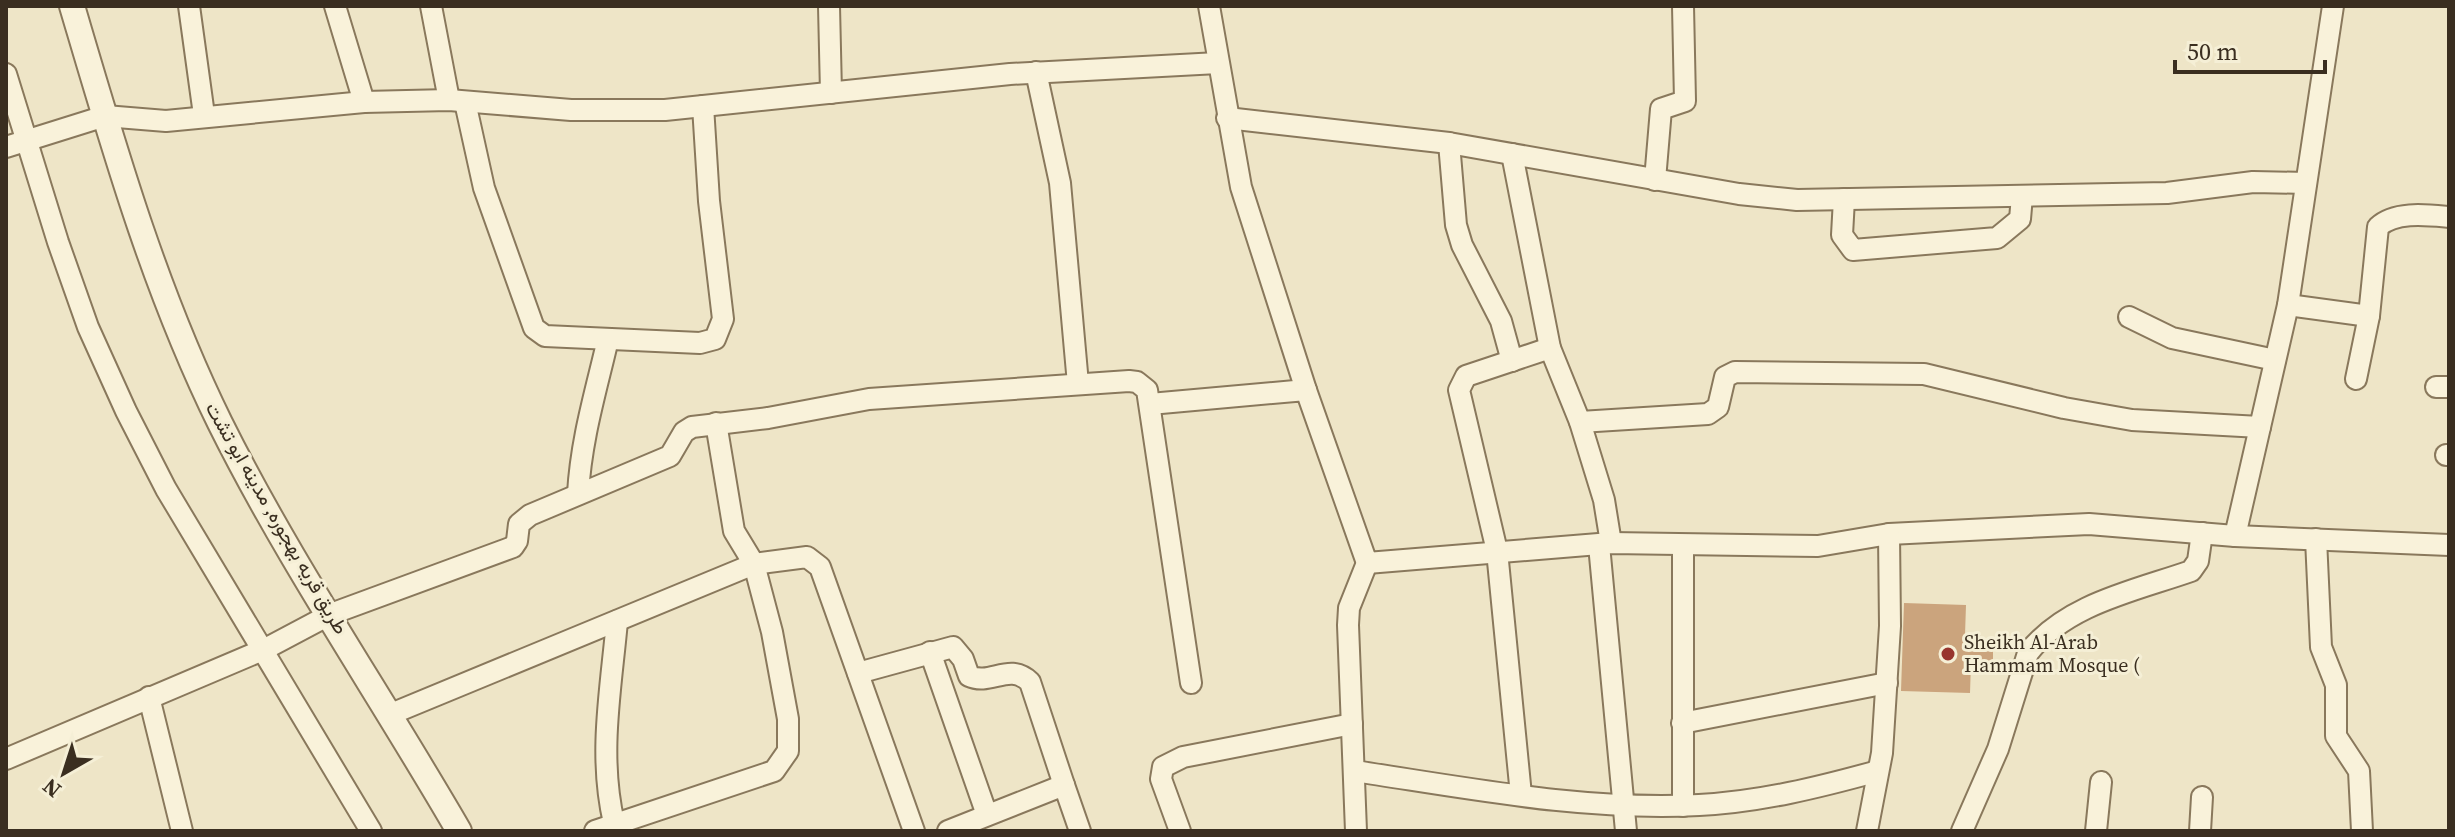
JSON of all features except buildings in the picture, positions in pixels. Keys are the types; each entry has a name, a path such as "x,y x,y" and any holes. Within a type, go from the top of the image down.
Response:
{"street":[{"name":"طريق قريه بهجوره, مدينه ابو تشت","path":"72,6 136,221 175,324 221,424 459,831"},
{"path":"335,6 364,102"},
{"path":"431,6 484,188 534,328 545,336 709,342 715,339 721,328 703,106"},
{"path":"829,6 831,93"},
{"path":"1209,6 1241,187 1306,390 1367,563 1349,608 1356,831"},
{"path":"1655,180 1661,109 1685,101 1683,6"},
{"path":"2235,536 2288,305 2333,6"},
{"path":"194,13 204,115"},
{"path":"15,143 105,116 166,121 364,102 457,101 623,111 703,106 1036,72 1218,63"},
{"path":"1036,72 1060,183 1078,384"},
{"path":"6,74 15,143 88,327 126,411 166,489 265,649 371,831"},
{"path":"1227,118 1449,143 1782,199 2167,193 2253,182 2306,183"},
{"path":"1449,143 1456,225 1462,245 1501,321 1512,361"},
{"path":"1512,154 1550,348 1580,422 1604,500 1626,831"},
{"path":"1844,199 1842,235 1853,250 1997,238 2020,219 2022,196"},
{"path":"2356,379 2369,316 2378,227 2389,219 2449,217"},
{"path":"2288,305 2369,316"},
{"path":"2129,317 2172,338 2275,360"},
{"path":"578,494 588,412 595,398 608,339"},
{"path":"1521,795 1497,551 1459,390 1466,376 1550,348"},
{"path":"1580,422 1708,414 1718,407 1725,377 1735,372 1842,370 1924,374 2064,408 2132,420 2260,427"},
{"path":"6,759 265,649 331,614 513,547 523,520 670,456 684,432 716,423 768,418 869,399 1078,384 1137,382 1147,390 1191,683"},
{"path":"1150,404 1306,390"},
{"path":"617,621 604,756 604,827 774,771 788,751 791,738 786,705 772,632 754,564 734,531 716,423"},
{"path":"1367,563 1605,544 1818,546 1889,534 2089,524 2235,536 2449,545"},
{"path":"1962,831 1998,749 2028,653 2038,640 2059,620 2078,611 2191,571 2198,561 2202,533"},
{"path":"1867,831 1878,771 1887,683 1889,534"},
{"path":"2316,539 2321,647 2336,685 2338,745 2359,771 2362,831"},
{"path":"1683,545 1683,806"},
{"path":"391,714 754,564 800,557 813,559 825,581 914,831"},
{"path":"858,673 953,647 963,659 969,676 976,679 1014,672 1030,682 1080,831"},
{"path":"930,652 987,815"},
{"path":"1682,723 1887,683"},
{"path":"149,697 182,831"},
{"path":"1180,831 1161,779 1163,767 1183,757 1352,724"},
{"path":"1354,771 1623,806 1683,806 1800,792 1878,771"},
{"path":"2096,831 2101,782"},
{"path":"948,831 1064,785"},
{"path":"2200,831 2202,797"}],"place":[{"name":"Sheikh Al-Arab Hammam Mosque (","path":"1948,654"}]}
